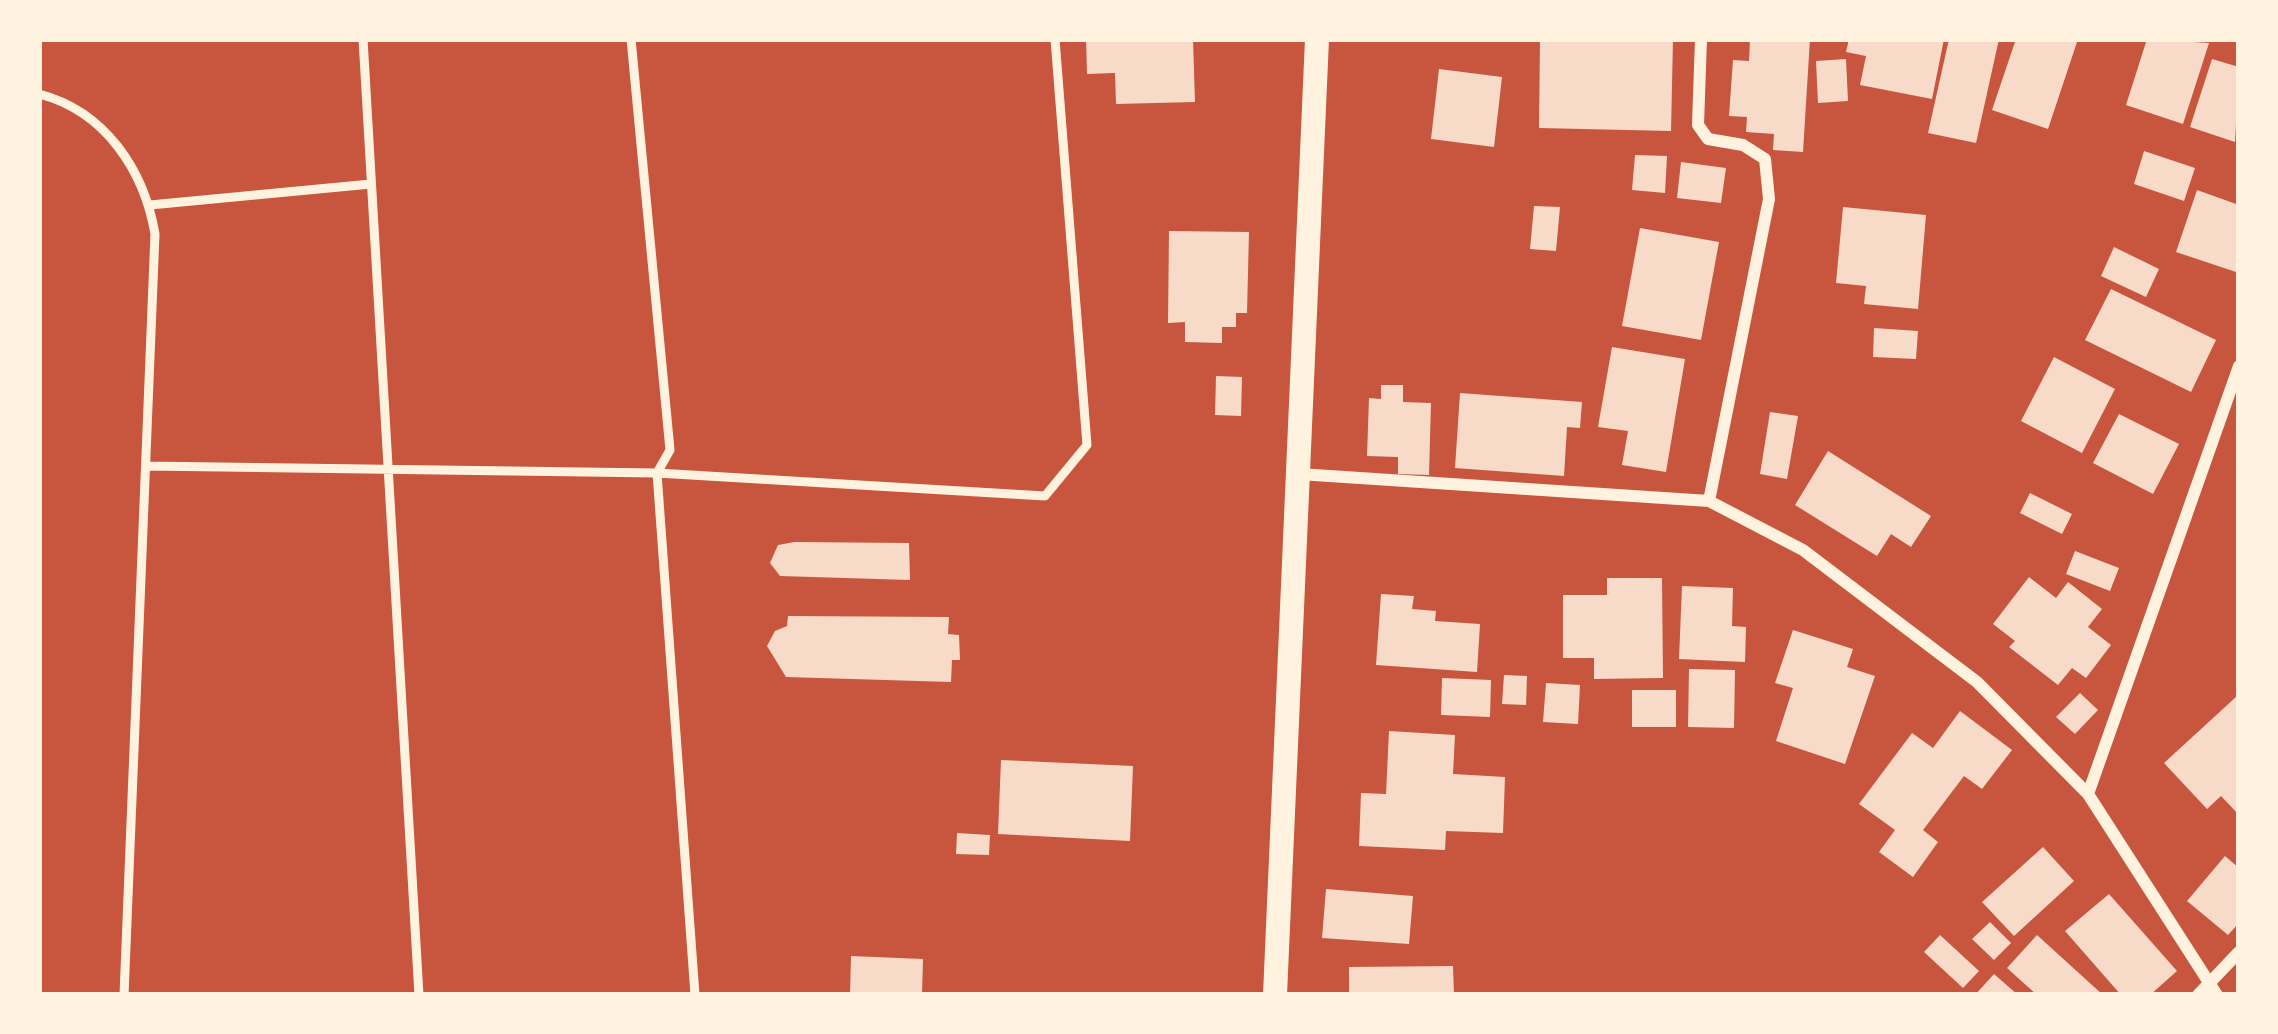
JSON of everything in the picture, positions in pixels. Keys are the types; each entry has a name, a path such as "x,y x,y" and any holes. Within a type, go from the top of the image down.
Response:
{"main road":[{"path":"1275,995 1317,39"}],"street":[{"path":"1701,39 1698,124 1708,139 1743,145 1766,159 1769,199 1709,500"},
{"path":"2088,794 2239,366"},
{"path":"1297,473 1709,500 1803,550 1977,682 2088,794 2217,995"},
{"path":"2198,995 2239,952"}],"lane":[{"path":"363,39 418,995"},
{"path":"631,39 670,451 657,473 695,995"},
{"path":"147,466 657,473 1045,496 1087,445 1055,39"},
{"path":"39,94 63,100 120,143 150,206 155,234 124,995"},
{"path":"150,206 371,184"}],"building":[{"path":"1086,39 1193,39 1195,102 1116,104 1115,73 1087,74"},
{"path":"1540,39 1673,39 1671,131 1539,128"},
{"path":"1750,39 1810,39 1803,152 1773,150 1774,134 1746,132 1747,117 1729,116 1733,60 1749,61"},
{"path":"1849,39 1944,39 1932,99 1860,85 1866,56 1846,52"},
{"path":"1949,39 1999,39 1976,143 1928,133"},
{"path":"2016,39 2078,39 2048,129 1992,110"},
{"path":"2147,39 2209,43 2183,124 2126,105"},
{"path":"1846,59 1848,101 1818,103 1816,61"},
{"path":"2212,59 2239,67 2235,142 2190,127"},
{"path":"1439,69 1502,77 1494,147 1431,139"},
{"path":"2144,151 2195,168 2184,201 2134,184"},
{"path":"1635,155 1667,156 1665,193 1632,190"},
{"path":"1681,162 1726,168 1721,203 1677,198"},
{"path":"2197,190 2239,205 2239,273 2176,252"},
{"path":"1534,206 1560,207 1556,251 1530,249"},
{"path":"1843,207 1926,215 1918,309 1864,304 1866,286 1836,283"},
{"path":"1640,228 1719,242 1701,340 1622,326"},
{"path":"1169,231 1249,232 1247,313 1236,313 1236,327 1222,327 1222,343 1185,342 1185,322 1168,323"},
{"path":"2114,247 2159,269 2146,297 2101,276"},
{"path":"2111,289 2216,340 2191,392 2085,340"},
{"path":"1874,328 1918,331 1916,359 1873,357"},
{"path":"1612,347 1685,359 1666,472 1622,465 1628,431 1598,427"},
{"path":"2054,357 2115,389 2082,453 2021,421"},
{"path":"1216,376 1242,377 1241,416 1215,415"},
{"path":"1381,385 1403,385 1403,402 1431,403 1429,475 1398,474 1398,457 1367,456 1369,398 1381,399"},
{"path":"1460,393 1582,402 1580,428 1567,427 1564,476 1455,468"},
{"path":"1770,412 1798,416 1787,479 1760,474"},
{"path":"2119,414 2179,444 2153,494 2093,463"},
{"path":"1828,451 1931,516 1911,547 1891,534 1877,556 1795,505"},
{"path":"2030,493 2072,514 2062,534 2020,513"},
{"path":"909,543 910,580 780,576 770,563 778,545"},
{"path":"2075,551 2119,568 2110,591 2066,574"},
{"path":"2029,577 2056,598 2068,582 2102,609 2088,627 2111,645 2086,678 2072,668 2058,685 2009,647 2015,641 1993,624"},
{"path":"1607,578 1662,578 1663,678 1594,679 1594,658 1563,658 1563,595 1607,595"},
{"path":"1682,586 1733,588 1732,626 1746,627 1745,662 1679,659"},
{"path":"1381,594 1414,596 1412,609 1436,611 1435,621 1480,624 1477,672 1376,665"},
{"path":"788,616 949,617 948,634 959,635 960,660 952,660 951,682 786,677 767,646 775,631 787,626"},
{"path":"1793,630 1853,649 1847,667 1875,676 1845,764 1776,741 1793,688 1775,683"},
{"path":"1689,669 1735,670 1734,728 1688,727"},
{"path":"1504,675 1527,676 1526,705 1502,704"},
{"path":"1442,678 1491,680 1490,717 1441,715"},
{"path":"1546,683 1580,685 1578,724 1543,722"},
{"path":"1632,690 1676,690 1676,727 1632,727"},
{"path":"2080,693 2098,710 2075,734 2056,717"},
{"path":"2237,696 2239,815 2221,796 2207,809 2164,763"},
{"path":"1960,711 2012,750 1982,789 1964,776 1923,830 1938,842 1913,877 1879,852 1895,830 1859,804 1912,733 1933,748"},
{"path":"1389,731 1455,735 1453,774 1505,777 1503,833 1446,831 1445,850 1359,846 1361,793 1386,794"},
{"path":"1001,760 1133,766 1130,841 998,834"},
{"path":"957,833 990,835 989,855 956,854"},
{"path":"2043,847 2074,881 2014,936 1982,902"},
{"path":"2225,856 2239,868 2239,923 2228,935 2187,901"},
{"path":"1326,889 1413,896 1409,944 1322,938"},
{"path":"2109,894 2177,971 2150,995 2121,995 2065,931"},
{"path":"1990,922 2011,943 1994,960 1972,939"},
{"path":"1940,935 1979,971 1963,988 1924,952"},
{"path":"2037,935 2103,995 2037,995 2007,968"},
{"path":"851,956 923,959 922,995 850,995"},
{"path":"1453,966 1454,995 1349,995 1349,967"},
{"path":"1994,974 2018,995 1975,995"}]}
